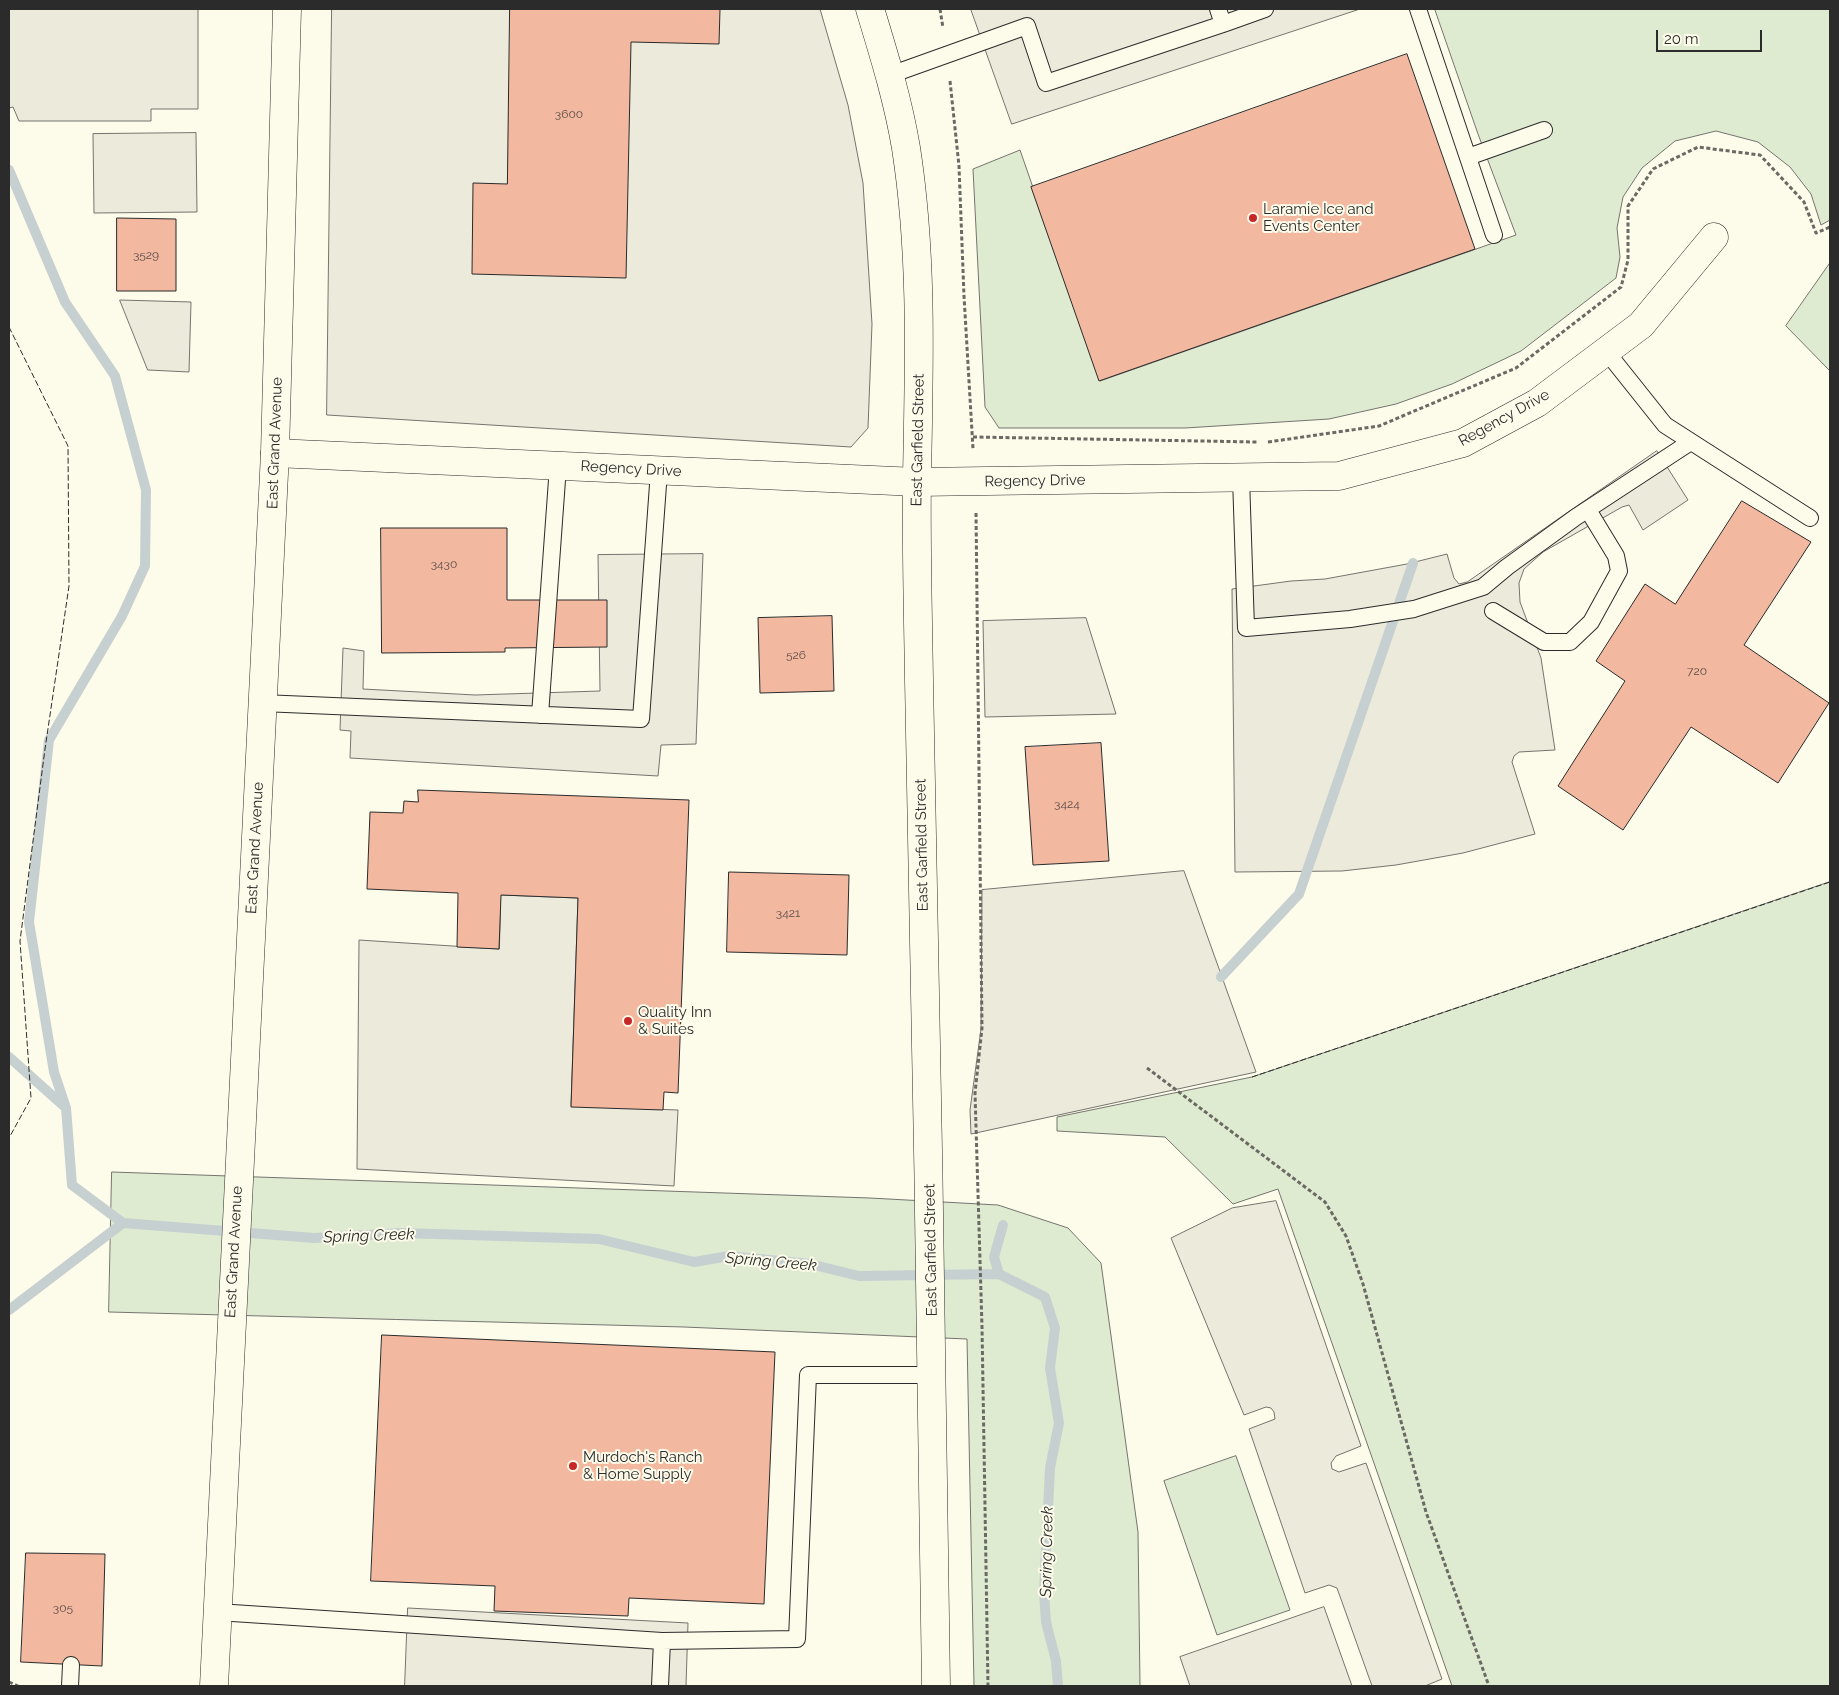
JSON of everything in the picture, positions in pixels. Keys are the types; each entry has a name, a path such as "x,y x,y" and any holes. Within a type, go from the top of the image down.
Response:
{"street":[{"name":"East Grand Avenue","path":"214,1686 237,1188 275,453 287,9"},
{"name":"East Garfield Street","path":"870,9 890,75 906,146 915,222 920,325 917,482 933,1375 936,1686"},
{"name":"Regency Drive","path":"275,453 917,482 1338,476 1463,443 1537,403 1641,325 1714,237"}],"lane":[{"path":"890,75 1027,26 1046,83 1221,16 1266,9"},
{"path":"1418,9 1494,235"},
{"path":"1468,157 1544,130"},
{"path":"1606,351 1665,425 1689,443 1810,518"},
{"path":"1241,478 1246,628 1350,619 1414,609 1483,587 1507,567 1588,510 1689,443"},
{"path":"540,715 558,466"},
{"path":"262,703 641,719 659,471"},
{"path":"1493,611 1544,642 1570,642 1591,622 1619,571 1616,556 1588,510"},
{"path":"217,1612 662,1641 797,1639 808,1376 933,1375"},
{"path":"660,1686 662,1641"},
{"path":"70,1686 71,1665"}],"path":[{"path":"946,55 954,107 959,166 976,482 982,1028 975,1093 982,1327 988,1686"},
{"path":"973,436 1267,442 1379,426 1516,368 1621,287 1628,260 1628,206 1653,169 1698,147 1760,155 1804,202 1816,233 1830,227"},
{"path":"1147,1068 1325,1202 1346,1236 1364,1284 1426,1512 1489,1686"},
{"path":"9,1682 18,1686"}],"green space":[{"path":"1435,9 1830,9 1830,220 1821,225 1811,194 1790,167 1758,142 1716,131 1675,141 1642,168 1623,197 1617,228 1620,257 1616,278 1521,351 1452,384 1396,404 1329,419 1185,428 999,428 985,407 973,169 1020,150 1100,381 1516,235 1478,134"},
{"path":"1830,263 1830,371 1786,326"},
{"path":"1830,882 1830,1686 1452,1686 1278,1189 1233,1204 1165,1137 1057,1131 1057,1117 1252,1077"},
{"path":"112,1172 870,1198 998,1205 1068,1228 1101,1263 1138,1532 1140,1686 974,1686 967,1339 684,1327 109,1312"},
{"path":"1236,1456 1290,1610 1217,1635 1164,1481"}],"shaded area":[{"path":"9,9 198,9 198,109 151,109 151,121 19,121 13,107 9,108"},
{"path":"332,9 820,9 848,105 863,183 872,324 868,428 851,447 327,415"},
{"path":"971,9 1360,9 1012,124"},
{"path":"196,133 197,212 94,213 93,134"},
{"path":"120,300 191,302 189,372 148,370"},
{"path":"1657,451 1688,500 1643,530 1629,505 1622,507 1543,552 1524,569 1519,583 1520,602 1541,658 1555,750 1519,752 1514,756 1512,762 1535,834 1463,853 1396,865 1342,871 1235,872 1232,589 1291,581 1325,579 1407,564 1447,554 1454,578 1459,584 1467,582"},
{"path":"703,554 696,744 661,745 658,776 350,758 351,731 340,730 343,648 364,651 363,689 475,695 600,691 598,555"},
{"path":"1086,618 1116,714 985,717 983,621"},
{"path":"1184,871 1256,1072 971,1134 970,1110 981,1029 982,890"},
{"path":"501,895 578,898 571,1106 678,1110 674,1186 357,1169 359,940 499,949"},
{"path":"1276,1201 1361,1446 1336,1456 1331,1463 1332,1469 1339,1472 1366,1463 1442,1679 1425,1686 1372,1686 1337,1588 1329,1585 1305,1593 1249,1429 1275,1419 1274,1412 1271,1408 1266,1407 1244,1415 1171,1238 1232,1208"},
{"path":"1324,1607 1352,1686 1190,1686 1180,1657"},
{"path":"408,1608 688,1623 686,1686 405,1686"}],"building":[{"path":"510,9 720,9 719,44 631,42 626,278 472,274 473,183 507,184"},
{"name":"Laramie Ice and Events Center","path":"1407,54 1475,249 1099,381 1031,187"},
{"path":"117,218 176,219 176,291 117,291"},
{"path":"1742,501 1811,542 1744,645 1829,703 1778,783 1691,727 1623,830 1558,786 1625,681 1596,661 1645,584 1675,604"},
{"path":"381,528 507,528 507,600 607,600 607,647 505,648 505,652 382,653"},
{"path":"832,616 834,691 760,693 758,618"},
{"path":"1101,743 1109,861 1033,865 1025,747"},
{"name":"Quality Inn & Suites","path":"418,790 689,800 678,1093 664,1092 663,1110 571,1107 578,898 501,895 499,949 457,947 458,893 367,889 370,812 403,813 404,801 418,802"},
{"path":"729,872 849,875 847,955 727,952"},
{"name":"Murdoch's Ranch & Home Supply","path":"382,1335 775,1352 764,1604 629,1598 628,1616 494,1611 495,1586 371,1581"},
{"path":"26,1553 105,1554 102,1666 21,1662"}],"waterway":[{"path":"9,170 65,302 115,376 146,490 145,566 122,616 49,740 29,922 54,1072 66,1108 72,1185 123,1223"},
{"path":"1221,977 1299,894 1413,563"},
{"path":"9,1057 65,1107"},
{"name":"Spring Creek","path":"9,1310 123,1223 314,1238 402,1233 599,1239 694,1262 729,1256 810,1264 859,1276 999,1274 1045,1297 1055,1328 1050,1368 1059,1423 1050,1468 1044,1593 1046,1622 1056,1661 1058,1686"},
{"path":"999,1274 994,1257 1003,1225"}],"fence":[{"path":"9,327 68,446 69,586 20,941 31,1098 9,1138"},
{"path":"1252,1077 1830,882"}],"place":[{"name":"Laramie Ice and Events Center","path":"1253,218"},
{"name":"Quality Inn & Suites","path":"628,1021"},
{"name":"Murdoch's Ranch & Home Supply","path":"573,1466"}]}
